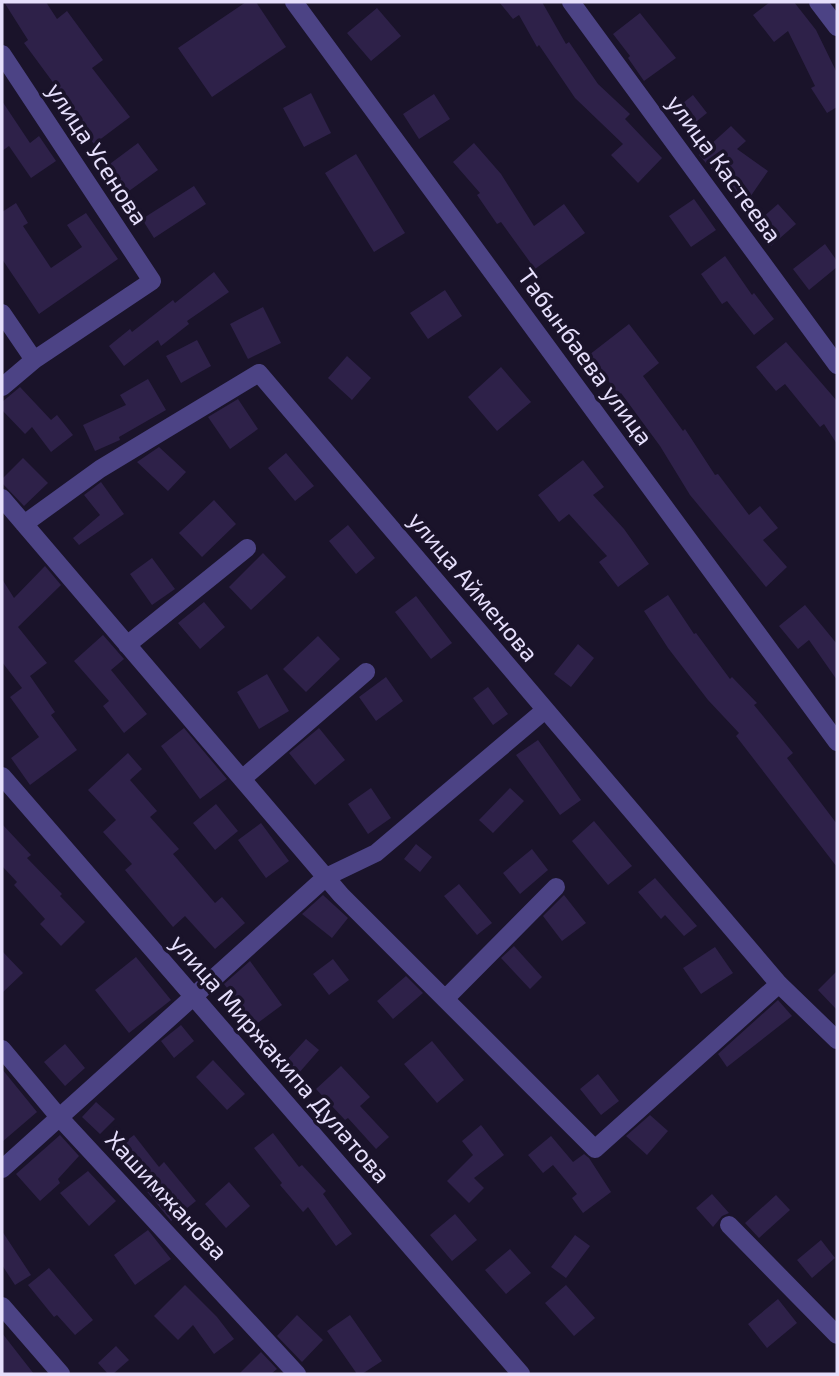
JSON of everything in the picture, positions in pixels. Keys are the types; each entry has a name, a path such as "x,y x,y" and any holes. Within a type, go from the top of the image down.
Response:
{"street":[{"name":"Табынбаева улица","path":"294,2 837,742"},
{"name":"улица Кастеева","path":"572,2 837,365"},
{"path":"818,2 837,27"},
{"name":"улица Усенова","path":"2,54 152,281 34,360"},
{"path":"2,313 34,360 2,387"},
{"name":"улица Айменова","path":"24,524 100,469 259,373 779,984 837,1040"},
{"path":"2,498 341,895 595,1149 779,984"},
{"path":"127,645 247,548"},
{"path":"242,779 366,671"},
{"path":"2,1169 326,877 376,853 545,710"},
{"name":"улица Миржакипа Дулатова","path":"2,776 520,1374"},
{"path":"445,999 556,887"},
{"name":"Хашимжанова","path":"2,1049 59,1117 297,1374"},
{"path":"729,1225 837,1335"},
{"path":"2,1306 61,1374"}],"building":[{"path":"4,2 46,2 57,19 67,11 103,60 92,68 130,117 94,144 59,99 63,96 24,43 28,40"},
{"path":"246,2 256,2 286,47 212,97 178,48"},
{"path":"499,2 542,2 566,44 569,42 598,84 630,114 625,119 662,158 638,183 611,155 623,144 575,98 539,45 537,47 519,15 513,19"},
{"path":"770,2 794,2 816,30 837,73 837,107 827,113 811,88 815,86 788,31 774,42 753,15"},
{"path":"377,8 401,36 371,61 347,33"},
{"path":"640,13 676,58 644,81 613,34"},
{"path":"311,93 331,133 304,147 283,108"},
{"path":"434,94 450,119 419,139 403,114"},
{"path":"693,95 707,113 687,129 673,111"},
{"path":"2,101 30,143 39,136 56,161 31,178 9,146 2,151"},
{"path":"731,126 746,141 737,149 768,171 746,203 726,188 699,155"},
{"path":"138,143 158,170 118,199 99,172"},
{"path":"474,143 501,174 534,226 564,204 585,233 535,269 501,222 497,224 477,195 480,193 453,162"},
{"path":"356,154 405,233 374,252 325,173"},
{"path":"194,186 206,204 154,238 142,219"},
{"path":"694,199 716,230 691,247 669,216"},
{"path":"16,203 28,223 23,226 51,268 82,247 67,225 86,213 118,259 39,314 2,259 2,212"},
{"path":"778,204 796,224 771,246 753,226"},
{"path":"825,244 837,261 837,267 809,290 793,269"},
{"path":"725,256 752,295 754,293 774,319 754,335 727,301 722,304 701,274"},
{"path":"214,272 229,292 187,321 189,324 161,346 158,340 124,366 109,346 173,300 175,303"},
{"path":"445,290 462,316 428,339 410,313"},
{"path":"263,307 281,343 248,359 230,324"},
{"path":"629,324 659,363 643,376 683,431 685,429 715,475 718,474 749,515 760,506 778,528 763,540 787,567 766,587 690,495 660,446 589,355"},
{"path":"197,340 211,366 181,383 166,356"},
{"path":"786,342 837,401 837,444 824,424 820,427 785,384 776,391 756,367"},
{"path":"347,356 371,378 352,400 328,378"},
{"path":"501,367 531,402 497,431 468,397"},
{"path":"148,379 166,410 119,437 120,440 95,451 83,425 126,405 120,395"},
{"path":"20,387 51,420 57,415 73,435 51,452 32,427 25,434 2,410 2,402"},
{"path":"238,399 258,429 230,449 208,417"},
{"path":"159,447 186,472 168,491 137,462"},
{"path":"286,453 314,486 295,501 268,468"},
{"path":"23,458 48,483 24,506 2,483 2,479"},
{"path":"583,460 604,487 593,495 624,529 649,564 618,587 599,562 607,556 569,514 559,522 538,495"},
{"path":"101,482 124,514 79,545 73,538 100,515 84,495"},
{"path":"214,500 236,524 202,557 179,533"},
{"path":"348,525 375,558 356,574 329,541"},
{"path":"263,553 286,577 251,610 229,587"},
{"path":"152,558 175,589 152,605 130,574"},
{"path":"45,566 61,585 18,627 47,663 30,676 55,712 51,715 77,750 30,785 11,758 39,737 10,697 22,688 2,662 2,579 14,598"},
{"path":"668,595 694,634 696,633 730,679 732,677 757,703 754,705 793,753 787,758 837,824 837,867 736,736 739,733 708,700 668,648 644,611"},
{"path":"416,596 452,643 431,659 395,612"},
{"path":"204,602 225,627 200,649 178,623"},
{"path":"805,605 837,644 837,680 809,640 798,649 779,626"},
{"path":"103,635 124,659 111,670 147,714 124,733 103,706 109,701 74,661"},
{"path":"318,636 340,659 306,692 283,669"},
{"path":"578,644 594,658 571,687 554,674"},
{"path":"267,674 289,711 259,729 237,692"},
{"path":"386,677 403,701 376,721 359,697"},
{"path":"488,687 508,714 493,725 473,698"},
{"path":"184,728 227,779 200,799 161,746"},
{"path":"319,728 345,760 315,785 289,753"},
{"path":"538,740 581,800 560,815 516,755"},
{"path":"128,753 142,769 130,780 157,811 150,817 179,849 173,854 215,903 222,897 245,923 215,949 185,916 173,927 125,870 132,864 103,832 116,820 88,790"},
{"path":"371,788 391,818 368,834 348,804"},
{"path":"510,788 524,801 493,833 479,820"},
{"path":"216,804 238,831 215,850 193,823"},
{"path":"594,821 632,866 608,885 572,841"},
{"path":"261,823 289,861 266,878 238,840"},
{"path":"2,824 31,855 27,858 85,922 61,946 40,924 45,919 14,885 17,882 2,866"},
{"path":"416,844 432,857 420,872 404,859"},
{"path":"532,849 548,870 520,894 503,873"},
{"path":"655,878 697,926 684,936 665,915 661,919 638,892"},
{"path":"459,884 492,923 477,935 444,896"},
{"path":"323,895 348,918 332,938 302,914"},
{"path":"564,895 586,923 562,941 543,916"},
{"path":"514,946 542,977 530,989 501,958"},
{"path":"715,947 733,973 701,994 683,968"},
{"path":"2,951 23,973 2,993"},
{"path":"136,957 171,1000 129,1033 95,990"},
{"path":"333,959 349,980 329,995 313,974"},
{"path":"250,961 282,1005 255,1025 224,984"},
{"path":"837,971 837,1010 818,990"},
{"path":"406,976 423,993 393,1019 377,1001"},
{"path":"778,1000 792,1016 727,1067 718,1054"},
{"path":"181,1025 194,1041 174,1058 161,1041"},
{"path":"306,1039 319,1050 298,1074 285,1062"},
{"path":"432,1041 464,1080 437,1103 404,1064"},
{"path":"65,1044 85,1068 65,1086 44,1062"},
{"path":"213,1060 245,1094 227,1110 196,1077"},
{"path":"341,1066 370,1097 360,1106 389,1137 376,1149 348,1118 345,1120 316,1089"},
{"path":"2,1069 37,1112 2,1142"},
{"path":"598,1074 619,1101 601,1115 580,1089"},
{"path":"96,1102 115,1119 100,1134 82,1117"},
{"path":"650,1115 668,1131 647,1155 626,1136"},
{"path":"481,1125 504,1155 474,1178 484,1188 469,1203 447,1181 473,1155 462,1141"},
{"path":"273,1133 299,1167 302,1165 326,1191 323,1194 352,1234 336,1246 308,1207 303,1212 280,1185 282,1183 254,1148"},
{"path":"60,1135 79,1156 58,1179 60,1183 40,1201 16,1174"},
{"path":"134,1135 159,1167 164,1162 196,1201 171,1221 140,1183 142,1181 117,1148"},
{"path":"551,1136 573,1162 584,1154 589,1158 611,1192 583,1213 572,1198 577,1194 553,1165 543,1173 528,1155"},
{"path":"88,1171 116,1201 89,1226 60,1193"},
{"path":"229,1182 250,1206 226,1228 205,1204"},
{"path":"712,1194 729,1213 722,1216 713,1227 696,1208"},
{"path":"776,1195 790,1210 759,1238 745,1223"},
{"path":"455,1214 477,1240 452,1261 430,1235"},
{"path":"148,1230 171,1259 135,1285 114,1255"},
{"path":"2,1231 31,1275 15,1285 2,1265"},
{"path":"575,1235 590,1246 566,1278 551,1267"},
{"path":"821,1240 835,1258 812,1278 797,1260"},
{"path":"510,1249 531,1273 506,1294 485,1270"},
{"path":"49,1268 93,1320 75,1335 57,1315 54,1317 28,1285"},
{"path":"185,1285 217,1317 234,1339 214,1354 193,1325 178,1340 154,1316"},
{"path":"566,1285 595,1318 574,1336 545,1303"},
{"path":"778,1299 797,1323 767,1348 748,1324"},
{"path":"297,1315 323,1340 302,1362 277,1336"},
{"path":"350,1315 382,1361 362,1374 357,1374 327,1331"},
{"path":"2,1333 34,1374 2,1374"},
{"path":"116,1346 129,1360 113,1374 108,1374 98,1363"},
{"path":"261,1352 277,1369 271,1374 239,1374"}]}
